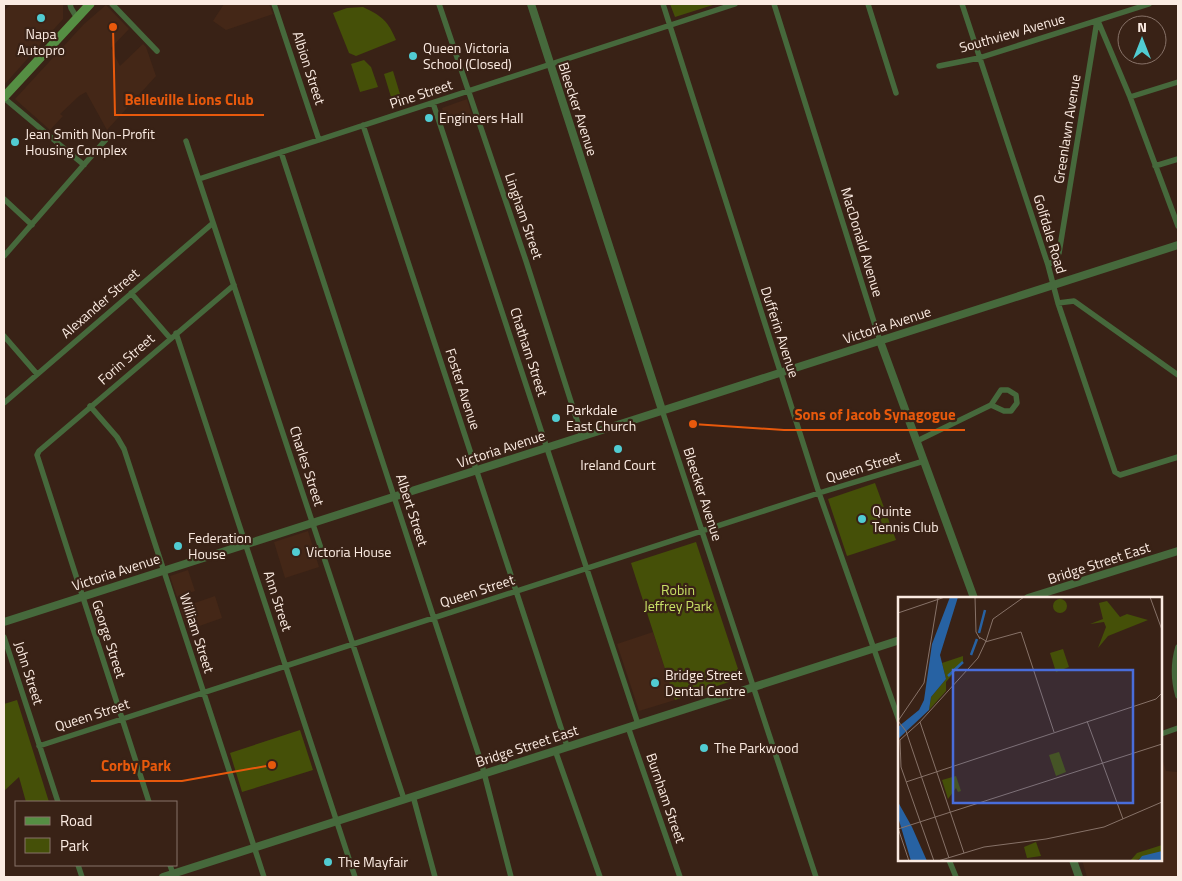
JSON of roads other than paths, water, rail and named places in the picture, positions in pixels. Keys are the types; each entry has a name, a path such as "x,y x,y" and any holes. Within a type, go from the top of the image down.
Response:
{"main road":[{"path":"4,97 90,4"}],"street":[{"path":"70,4 77,18"},
{"path":"112,4 157,51"},
{"name":"Albion Street","path":"274,4 319,140"},
{"name":"Lingham Street","path":"439,4 582,436"},
{"name":"Bleecker Avenue","path":"530,4 816,877"},
{"name":"Dufferin Avenue","path":"662,4 819,493 898,718"},
{"name":"Pine Street","path":"199,179 736,4"},
{"name":"MacDonald Avenue","path":"774,4 880,341 974,597"},
{"path":"868,4 896,93"},
{"name":"Golfdale Road","path":"962,4 1048,265 1058,303 1115,472 1120,476 1178,457"},
{"name":"Southview Avenue","path":"940,66 979,58 1149,4"},
{"path":"1097,21 1130,97 1178,226"},
{"name":"Greenlawn Avenue","path":"1048,265 1055,260 1059,253 1097,21"},
{"path":"1130,97 1178,82"},
{"path":"4,97 84,165"},
{"name":"Chatham Street","path":"433,103 638,724"},
{"name":"Foster Avenue","path":"364,125 567,746"},
{"path":"4,256 109,136"},
{"name":"Charles Street","path":"186,141 404,799"},
{"name":"Albert Street","path":"281,152 485,774 512,877"},
{"path":"1155,166 1178,159"},
{"path":"4,199 32,224"},
{"name":"Alexander Street","path":"4,403 213,223"},
{"name":"Victoria Avenue","path":"4,622 1178,245"},
{"name":"Forin Street","path":"37,455 39,451 90,406 234,284"},
{"path":"131,293 170,338"},
{"path":"1058,303 1074,301 1178,375"},
{"name":"Ann Street","path":"176,332 355,877"},
{"path":"4,336 37,374"},
{"path":"917,442 991,405 1001,390 1014,392 1018,399 1011,411 1004,411 991,405"},
{"name":"William Street","path":"90,406 121,442 264,877"},
{"name":"George Street","path":"37,455 149,801"},
{"name":"Queen Street","path":"39,746 819,493 924,461"},
{"name":"Bridge Street East","path":"1031,597 1178,551"},
{"name":"John Street","path":"4,637 58,801"},
{"name":"Bridge Street East","path":"163,877 173,876 336,821 898,641"},
{"path":"1178,647 1174,660 1173,677 1178,696"},
{"name":"Burnham Street","path":"628,727 680,877"},
{"path":"1162,734 1178,728"},
{"path":"555,750 600,877"},
{"path":"413,796 435,877"},
{"path":"949,861 956,877"},
{"path":"1072,861 1079,877"}],"place":[{"name":"Napa Autopro","path":"41,18"},
{"name":"Belleville Lions Club","path":"113,27"},
{"name":"Queen Victoria School (Closed)","path":"413,56"},
{"name":"Engineers Hall","path":"429,118"},
{"name":"Jean Smith Non-Profit Housing Complex","path":"15,142"},
{"name":"Parkdale East Church","path":"556,418"},
{"name":"Sons of Jacob Synagogue","path":"693,424"},
{"name":"Ireland Court","path":"618,449"},
{"name":"Quinte Tennis Club","path":"862,519"},
{"name":"Federation House","path":"178,546"},
{"name":"Victoria House","path":"296,552"},
{"name":"Bridge Street Dental Centre","path":"655,683"},
{"name":"The Parkwood","path":"704,748"},
{"name":"Corby Park","path":"272,765"},
{"name":"The Mayfair","path":"328,862"}],"park label":[{"name":"Robin Jeffrey Park","path":"678,598"}]}
